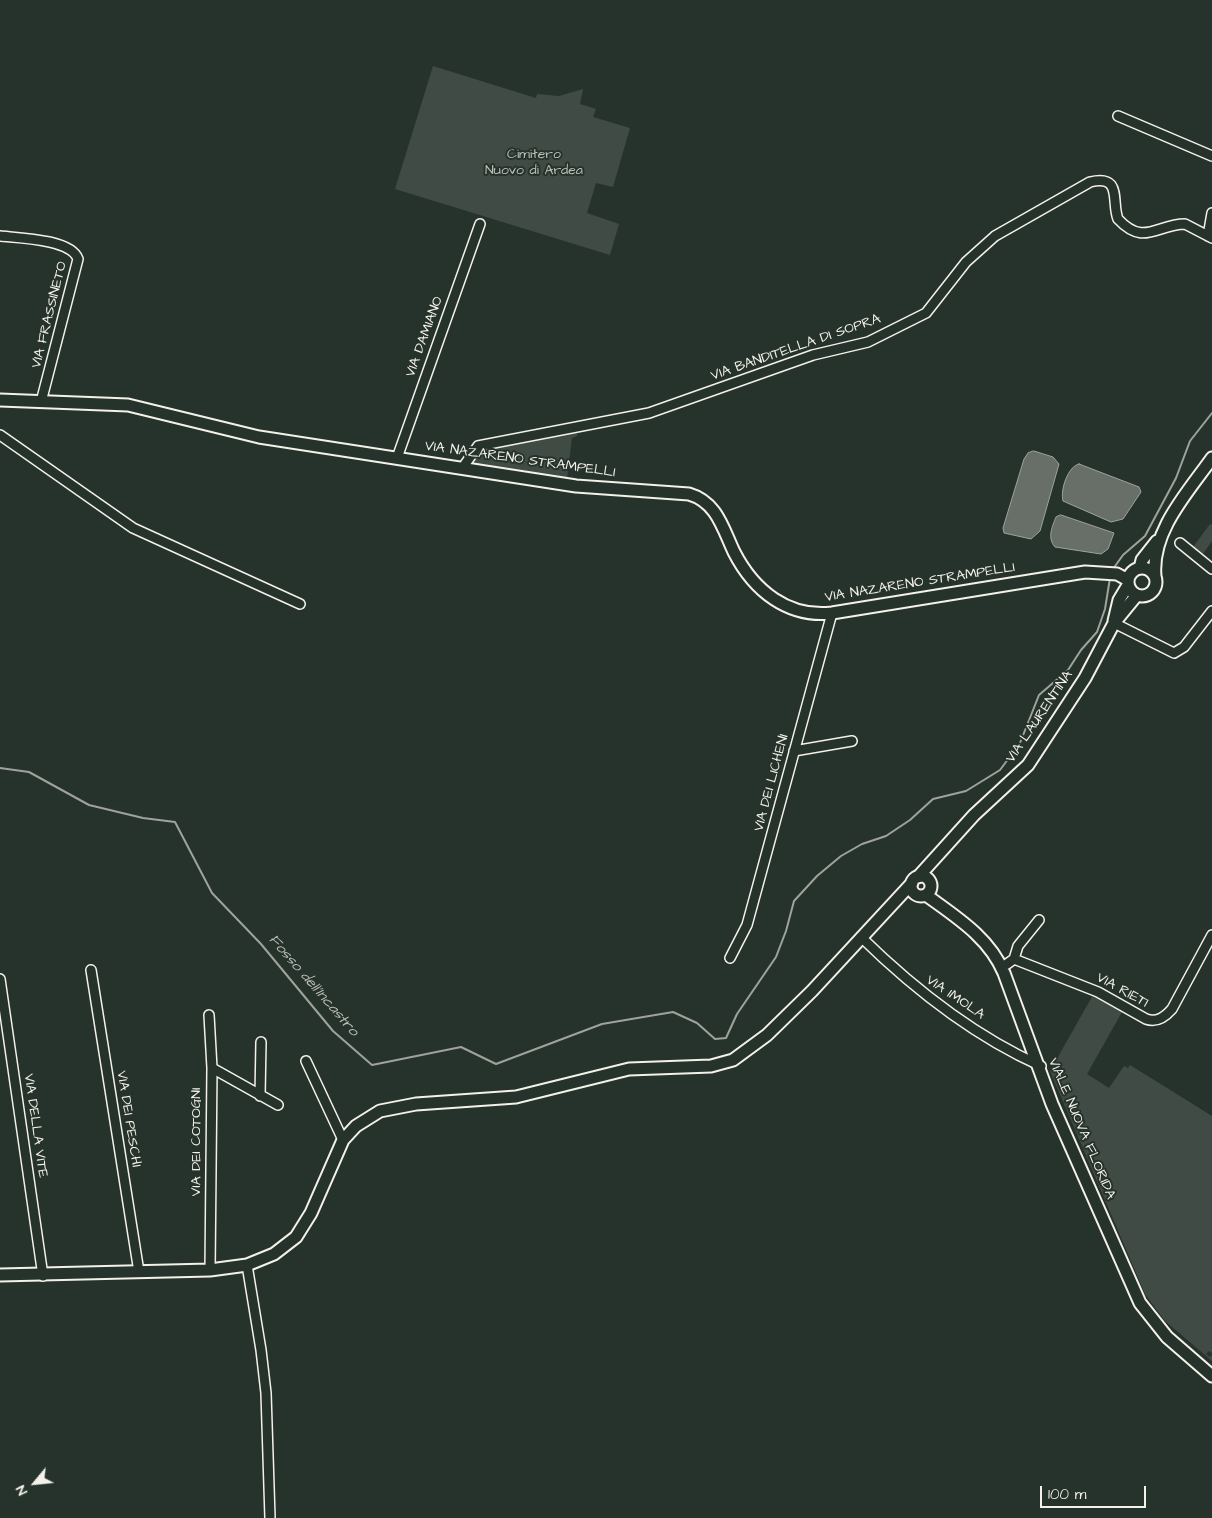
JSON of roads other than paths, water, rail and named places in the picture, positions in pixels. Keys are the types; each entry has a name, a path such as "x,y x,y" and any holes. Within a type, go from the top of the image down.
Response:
{"street":[{"path":"1118,116 1212,156"},
{"name":"VIA BANDITELLA DI SOPRA","path":"463,467 478,446 649,413 813,355 848,348 872,340 926,313 960,269 995,236 1090,182 1102,181 1110,184 1116,197 1118,219 1136,232 1148,234 1185,224 1210,237"},
{"path":"1210,237 1212,212"},
{"name":"VIA DAMIANO","path":"397,458 480,224"},
{"name":"VIA FRASSINETO","path":"0,236 45,241 73,250 78,258 41,402"},
{"name":"VIA NAZARENO STRAMPELLI","path":"0,400 133,406 245,435 463,467 576,486 673,491 697,496 715,512 742,566 768,595 781,605 800,612 832,613 1085,572 1098,572 1124,580"},
{"path":"0,434 141,532 300,604"},
{"path":"1155,576 1148,569 1140,568 1132,572 1124,580 1137,596 1151,593 1156,585 1155,553 1162,536 1177,508 1212,458"},
{"path":"1140,568 1144,556 1162,536"},
{"path":"1180,543 1212,568"},
{"name":"VIA LAURENTINA","path":"1114,623 1124,580"},
{"name":"VIA LAURENTINA","path":"343,1140 352,1129 369,1117 397,1106 509,1098 636,1068 711,1066 737,1058 759,1042 812,991 974,815 1028,765 1085,678 1114,623 1137,596"},
{"path":"1114,623 1174,653 1184,647 1212,611"},
{"name":"VIA DEI LICHENI","path":"730,958 747,926 832,613"},
{"path":"794,751 852,741"},
{"name":"VIA LAURENTINA","path":"871,927 903,900 926,890 935,859"},
{"path":"924,877 926,890 911,889 915,880 924,877"},
{"name":"VIALE NUOVA FLORIDA","path":"926,890 985,932 1011,961 1040,1066 1146,1302 1169,1330 1212,1366"},
{"name":"VIALE NUOVA FLORIDA","path":"926,890 979,936 994,953 1004,973 1065,1136 1140,1303 1162,1332 1212,1376"},
{"path":"1011,961 1018,946 1039,920"},
{"name":"VIA RIETI","path":"1011,961 1098,992 1153,1021 1172,1010 1212,935"},
{"name":"VIA IMOLA","path":"861,937 923,993 1001,1044 1040,1066"},
{"name":"VIA DEI PESCHI","path":"91,970 139,1272"},
{"name":"VIA DELLA VITE","path":"0,979 43,1276"},
{"name":"VIA DEI COTOGNI","path":"209,1015 212,1068 210,1270"},
{"path":"260,1096 261,1042"},
{"path":"0,1275 43,1276 210,1270 247,1265 280,1250 300,1232 314,1207 343,1140 306,1061"},
{"path":"212,1068 278,1105"},
{"path":"247,1265 261,1350 266,1400 270,1518"}],"waterway":[{"name":"Fosso dell'Incastro","path":"1113,569 1123,555 1145,536 1176,478 1190,441 1212,413"},
{"name":"Fosso dell'Incastro","path":"0,768 29,772 89,805 143,818 175,822 212,893 261,944 333,1031 372,1065 461,1047 496,1064 602,1024 673,1012 697,1023 715,1039 726,1038 737,1014 776,957 786,931 794,901 817,876 841,856 862,844 886,836 910,820 933,799 966,791 1000,770 1020,743 1039,695 1068,670 1081,650 1097,632 1105,609 1110,578"}],"park label":[{"name":"Cimitero Nuovo di Ardea","path":"534,164"}]}
